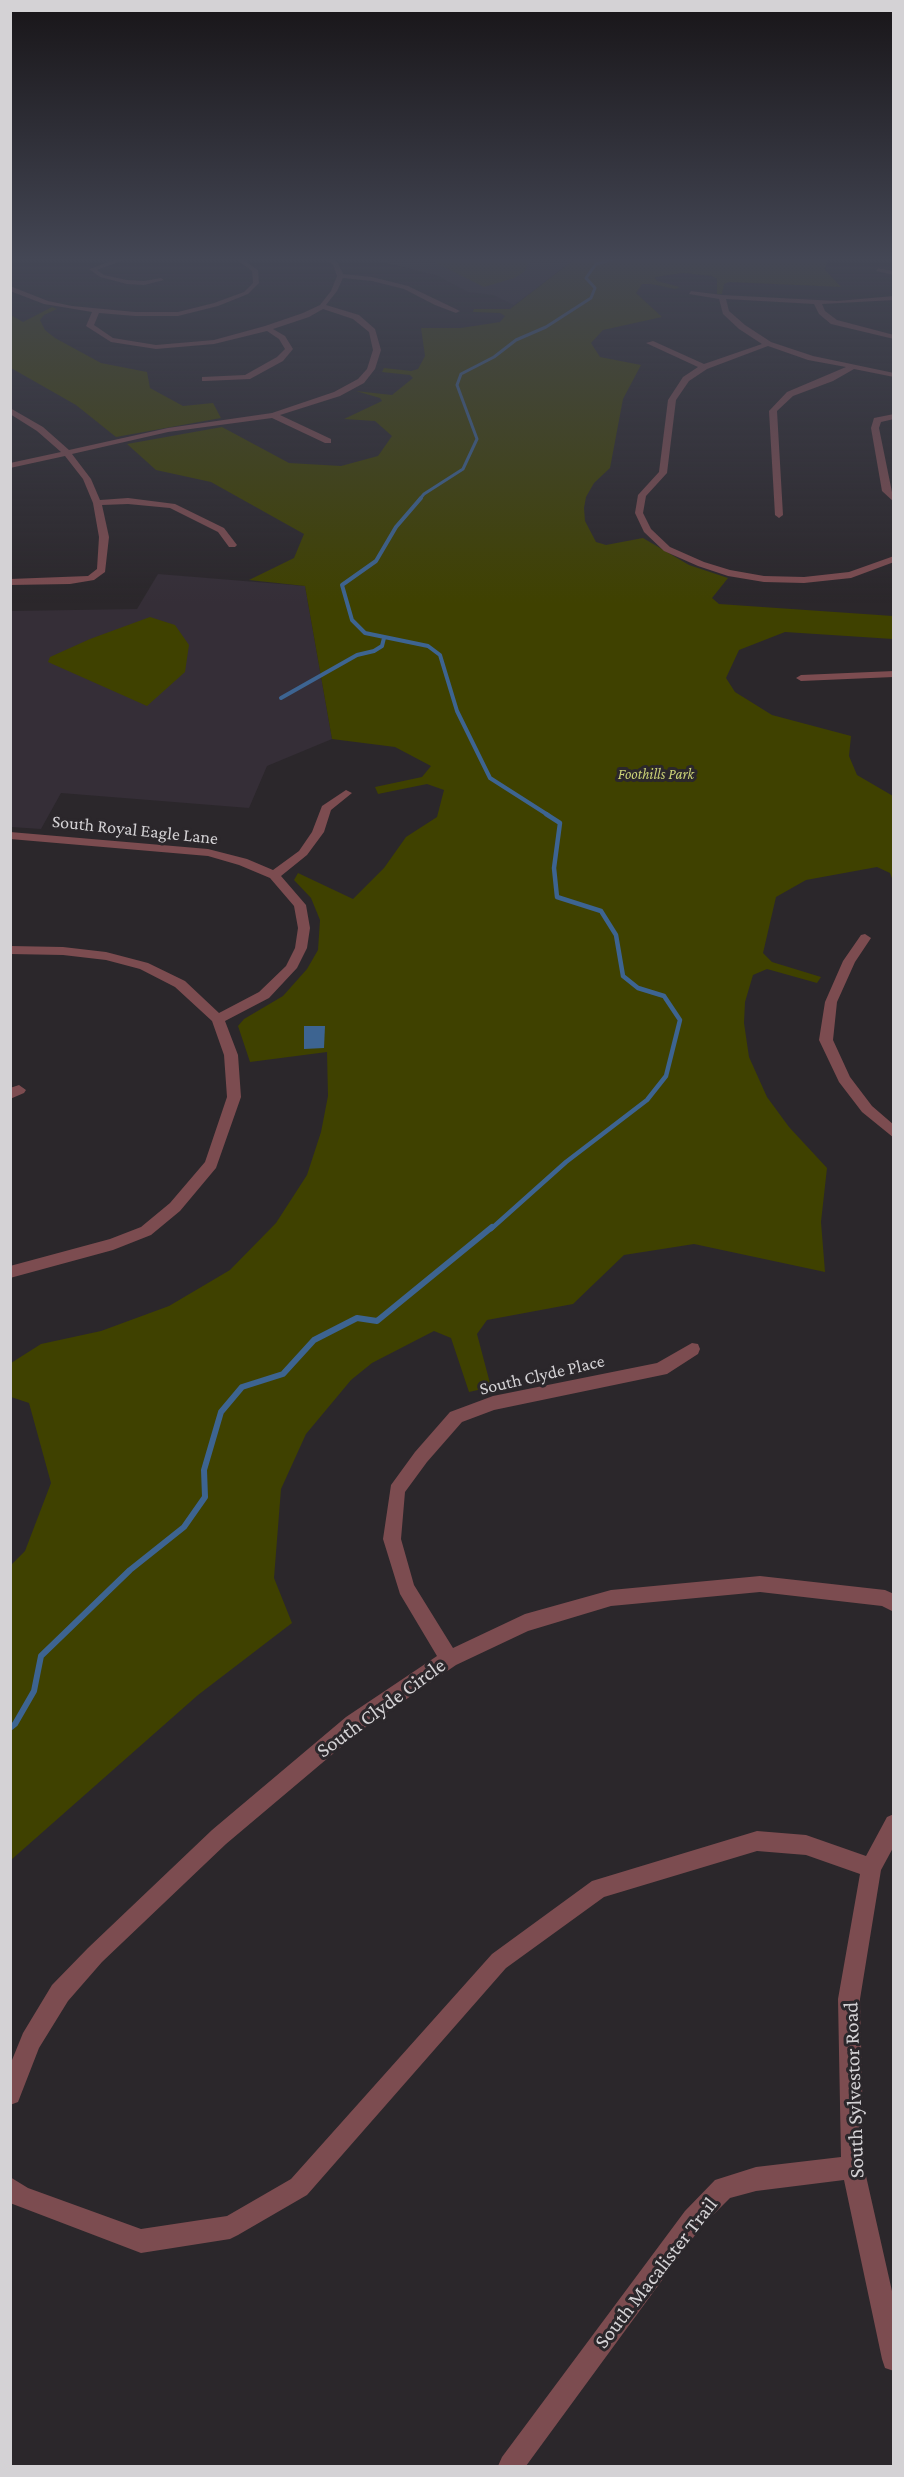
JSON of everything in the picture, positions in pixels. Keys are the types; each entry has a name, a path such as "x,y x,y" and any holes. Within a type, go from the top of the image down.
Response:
{"street":[{"path":"205,379 247,377 253,374"},
{"path":"10,466 168,430 273,415 337,394 361,381 367,374"},
{"path":"695,374 686,379 672,400 663,473 642,495 639,513 647,530 667,549 728,573 764,579 804,580 851,575 894,560"},
{"path":"779,515 773,411 790,394 840,374"},
{"path":"10,410 40,429 67,453 87,479 97,503 104,537 102,570 91,578 70,581 10,582"},
{"path":"273,415 328,441"},
{"path":"894,416 877,420 875,428 886,491 894,500"},
{"path":"97,503 128,501 172,506 221,530 232,545"},
{"path":"801,678 894,674"},
{"path":"274,875 303,853 318,832 326,808 346,793"},
{"name":"South Royal Eagle Lane","path":"10,835 208,853 243,862 274,875 300,905 304,928 301,948 291,968 264,995 218,1019"},
{"path":"865,938 849,961 831,1002 826,1040 844,1079 867,1109 894,1133"},
{"path":"10,950 106,956 144,966 180,984 218,1019 231,1055 234,1096 211,1164 175,1207 146,1230 113,1244 10,1272"},
{"name":"South Clyde Place","path":"449,1659 406,1588 392,1539 397,1490 421,1457 456,1418 493,1403 661,1370 692,1349"},
{"name":"South Clyde Circle","path":"10,2094 31,2042 60,1994 95,1955 219,1837 344,1731 449,1659 525,1623 611,1598 760,1584 885,1598 894,1604"},
{"name":"South Sylvestor Road","path":"894,1824 871,1868 849,1999 854,2167 894,2360"},
{"path":"10,2188 21,2197 141,2241 230,2227 299,2187 499,1961 599,1888 757,1841 806,1845 871,1868"},
{"name":"South Macalister Trail","path":"511,2466 693,2219 723,2188 756,2179 854,2167"}],"shaded area":[{"path":"158,574 305,586 332,739 267,766 249,808 61,793 41,829 11,827 10,611 137,609"}],"green space":[{"path":"21,374 147,374 150,388 183,406 213,403 221,418 116,437 76,405"},
{"name":"Foothills Park","path":"397,374 636,374 623,399 610,468 594,483 586,497 585,521 596,542 606,545 643,538 689,565 728,578 712,598 719,604 893,616 893,639 785,632 739,650 726,678 735,692 772,715 851,736 849,756 857,775 893,796 893,881 890,873 877,867 806,880 776,897 763,953 772,962 821,977 817,983 767,969 753,975 745,1002 744,1023 749,1057 767,1097 789,1127 827,1168 821,1222 825,1272 694,1244 624,1255 573,1304 487,1320 477,1334 491,1387 469,1392 451,1338 434,1331 372,1363 351,1380 306,1434 281,1489 274,1578 292,1623 198,1695 11,1860 11,1565 25,1551 51,1483 29,1403 11,1397 11,1363 41,1344 101,1331 169,1306 230,1270 276,1223 307,1175 321,1132 328,1096 327,1052 250,1062 238,1026 244,1019 283,996 307,969 318,950 320,920 311,898 294,880 298,873 353,899 384,868 406,837 437,817 444,790 427,784 378,794 375,787 422,777 431,766 395,747 332,739 305,586 249,580 294,558 304,534 211,482 156,470 127,444 222,427 289,463 341,466 378,456 392,436 375,421 344,419 382,401 380,398 356,391 392,395 413,378 410,375"},
{"path":"150,617 175,625 189,645 185,672 147,706 48,662 50,657 90,639"}],"water":[{"path":"304,1026 325,1026 324,1048 304,1049"}],"waterway":[{"path":"419,500 424,494 463,469 477,439 457,385 462,374"},
{"path":"421,498 396,527 376,561 342,585 352,620 365,633 428,646 440,655 457,711 490,778 548,815"},
{"path":"281,698 357,655 374,651 382,646 384,638"},
{"path":"491,1229 566,1162 647,1100 666,1076 680,1020 664,996 638,988 623,976 616,935 601,911 557,897 554,868 560,823 546,814"},
{"path":"10,1728 15,1724 34,1691 41,1656 130,1570 184,1527 205,1497 204,1470 221,1412 242,1387 283,1374 314,1340 357,1318 377,1321 492,1227"}]}
